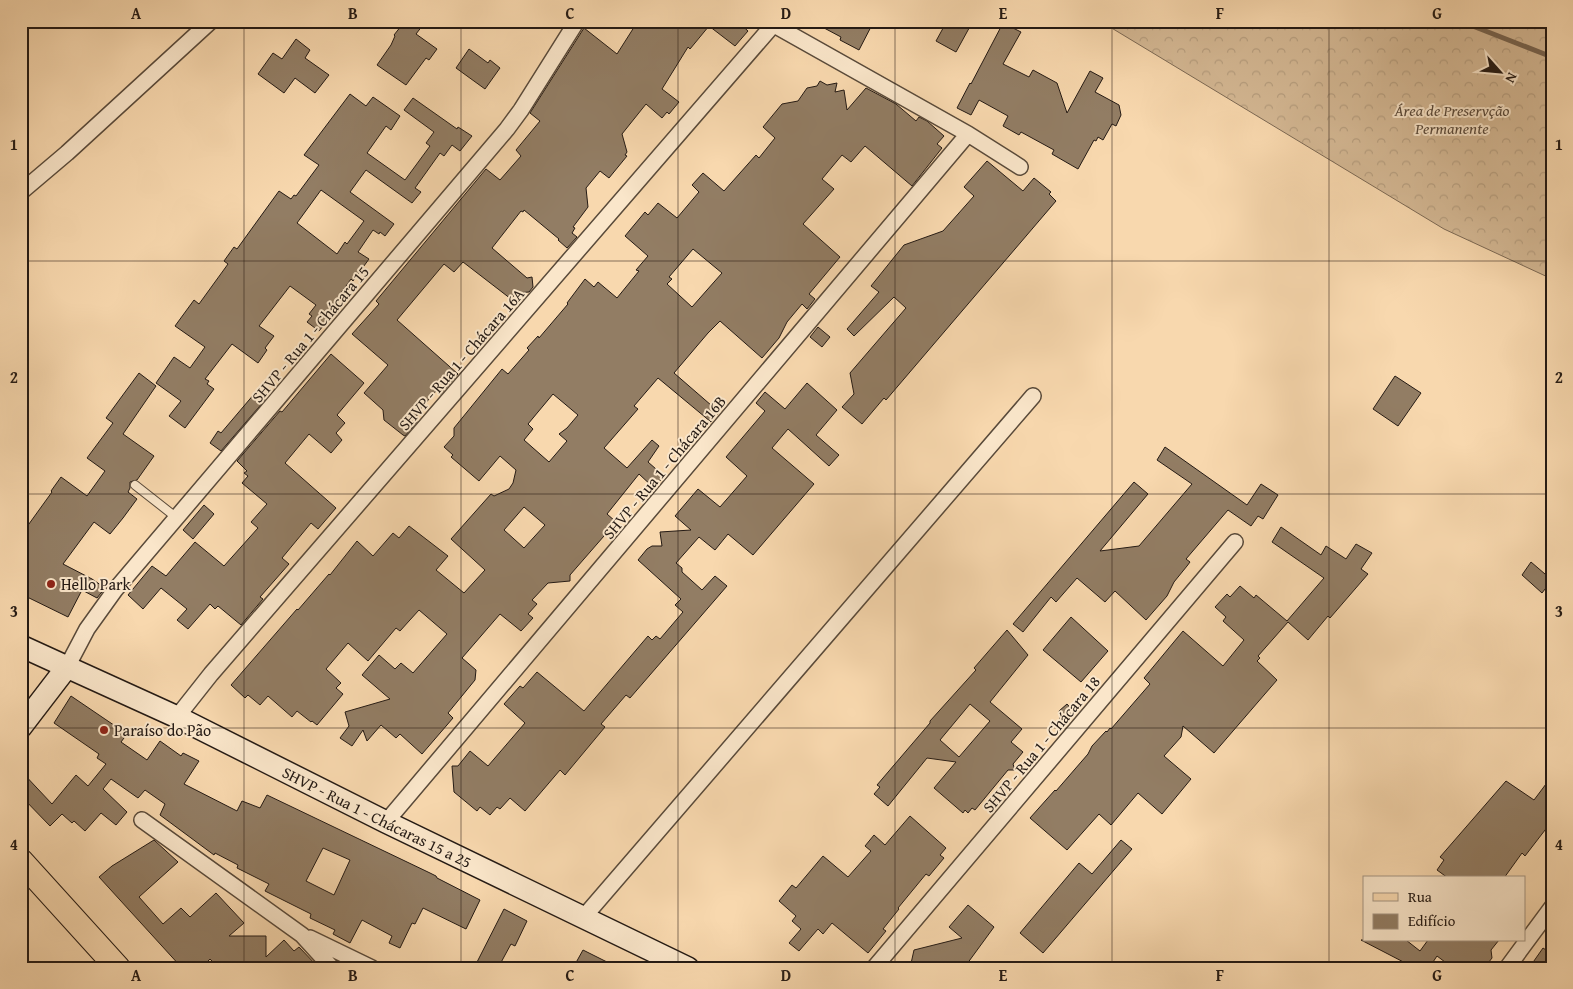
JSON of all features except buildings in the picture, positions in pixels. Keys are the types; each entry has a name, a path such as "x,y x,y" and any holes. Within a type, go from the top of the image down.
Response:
{"main road":[{"path":"21,861 118,968"}],"street":[{"path":"21,192 67,153 211,21"},
{"name":"SHVP - Rua 1 - Chácara 15","path":"67,667 87,629 115,590 511,124 577,21"},
{"path":"770,23 968,134 1020,167"},
{"name":"SHVP - Rua 1 - Chácara 16A","path":"177,717 211,674 770,23"},
{"name":"SHVP - Rua 1 - Chácara 16B","path":"386,822 968,134"},
{"path":"583,918 1033,396"},
{"name":"SHVP - Rua 1 - Chácara 18","path":"874,968 1235,542"},
{"name":"SHVP - Rua 1 - Chácaras 15 a 25","path":"21,646 177,717 386,822 688,968"},
{"path":"21,727 67,667"},
{"path":"142,820 302,935 372,968"},
{"path":"1507,968 1552,907"},
{"path":"302,935 332,968"}],"lane":[{"path":"135,485 176,518"}],"green space":[{"name":"Área de Preservção Permanente","path":"1100,21 1552,21 1552,279 1444,229"}],"waterway":[{"path":"1460,21 1552,57"}],"place":[{"name":"Hello Park","path":"51,584"},
{"name":"Paraíso do Pão","path":"104,730"}]}
